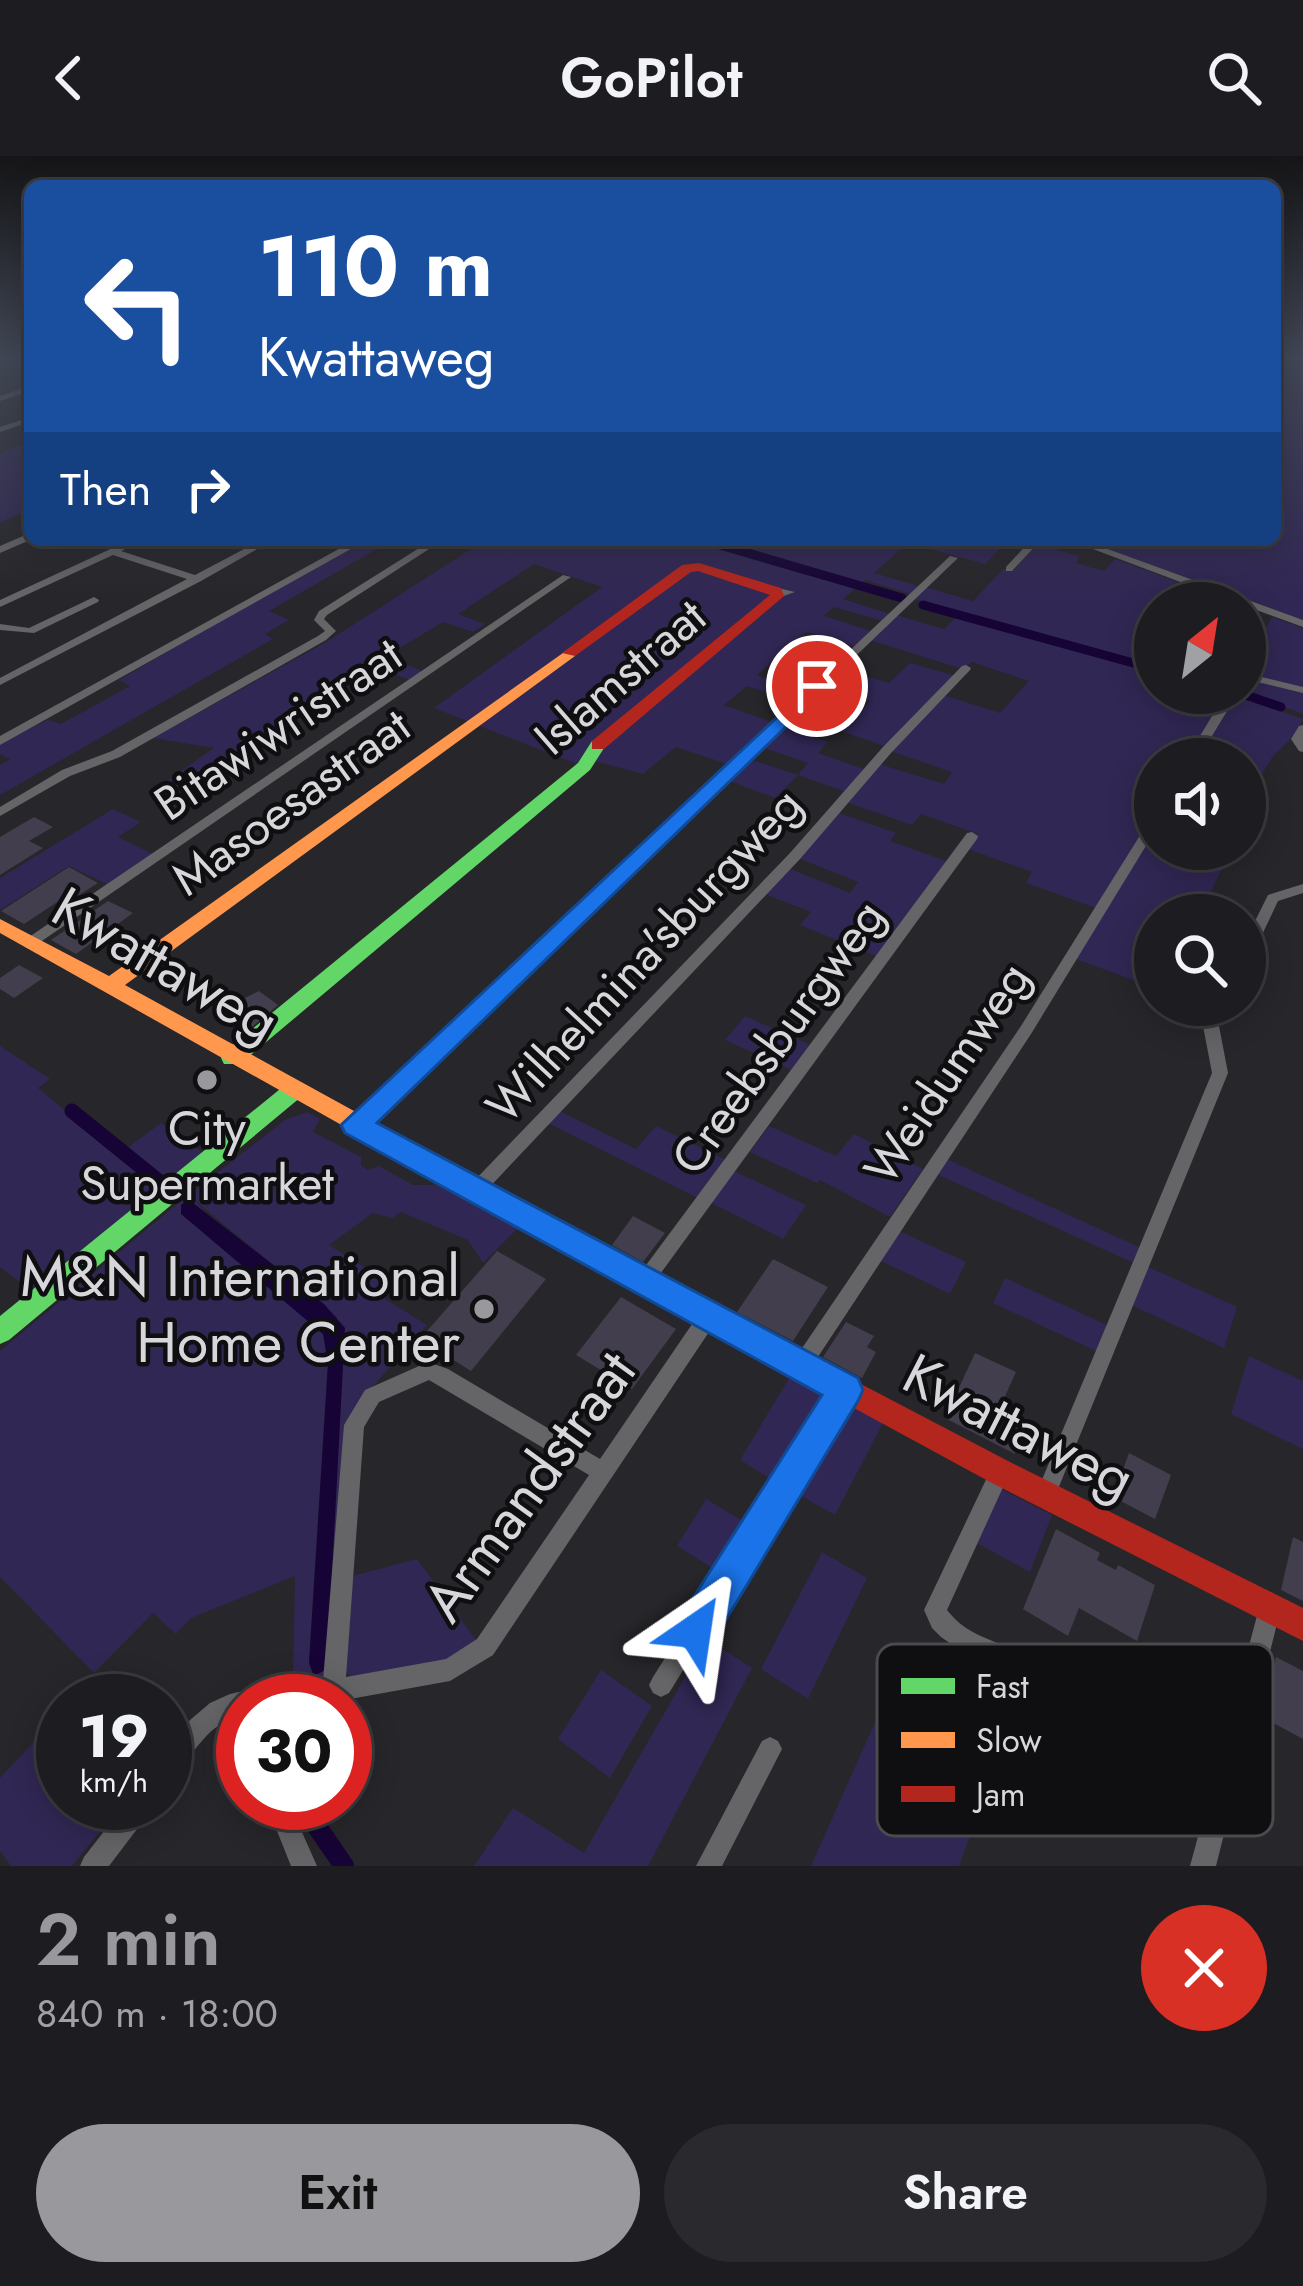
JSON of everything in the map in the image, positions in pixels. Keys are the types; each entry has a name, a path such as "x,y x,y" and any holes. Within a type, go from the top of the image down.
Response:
{"street":[{"path":"109,546 197,579"},
{"path":"0,604 126,546"},
{"path":"0,682 257,546"},
{"path":"0,812 66,773 116,754 322,638 331,631 319,620 323,613 429,546"},
{"path":"1009,569 1030,546"},
{"path":"1090,546 1303,624"},
{"path":"0,741 346,548"},
{"path":"356,1125 953,558"},
{"name":"Islamstraat","path":"232,1058 584,766 588,754 776,592 694,567 465,727"},
{"name":"Bitawiwristraat","path":"31,942 566,577"},
{"path":"0,627 30,631 94,600"},
{"name":"Wilhelmina'sburgweg","path":"477,1189 795,856 966,668"},
{"path":"1266,681 1303,690"},
{"name":"Masoesastraat","path":"108,987 465,727"},
{"path":"1303,728 1297,739 1303,748"},
{"name":"Creebsburgweg","path":"644,1282 972,836"},
{"name":"Weidumweg","path":"801,1366 1025,1030 1134,855"},
{"path":"1266,912 1273,898 1303,888"},
{"name":"Kwattaweg","path":"0,925 232,1058 708,1317 1000,1472 1303,1624"},
{"path":"1046,1494 1220,1073 1211,1026"},
{"path":"0,1332 293,1091"},
{"name":"Armandstraat","path":"372,1683 450,1670 470,1659 493,1636 708,1317"},
{"path":"335,1674 354,1425 372,1396 428,1371 604,1473"},
{"path":"661,1685 845,1390"},
{"path":"973,1644 939,1622 935,1610 1000,1472"},
{"path":"1261,1644 1270,1608"},
{"path":"192,1737 216,1712"},
{"path":"709,1866 770,1749"},
{"path":"93,1866 120,1830"},
{"path":"289,1830 304,1866"},
{"path":"1203,1866 1211,1836"}],"shaded area":[{"path":"1281,436 1303,436 1303,620 1266,607 1266,582 1198,582 1100,546 1281,546"},
{"path":"24,443 24,512 0,522 0,453"},
{"path":"383,546 269,611 289,620 265,634 273,639 0,795 0,765 10,759 0,754 0,742 48,720 61,724 130,686 119,680 349,547"},
{"path":"476,546 905,546 874,573 918,586 910,594 865,580 843,599 890,614 882,621 834,607 824,616 871,631 855,647 806,632 757,675 806,692 796,702 747,686 724,705 774,723 730,765 676,747 643,774 587,759 579,765 434,708 602,587 534,564 458,614 485,624 473,632 443,622 385,657 423,671 410,680 371,666 177,794 160,786 214,748 153,738 328,641"},
{"path":"919,546 1003,546 985,564"},
{"path":"1036,546 1061,546 1057,550 1080,556 1076,563 1104,571 1115,559 1178,582 1134,582 1134,660 913,599 925,587 973,601 1003,569 1014,570"},
{"path":"896,615 944,629 956,617 1134,665 1134,714 1216,714 1202,738 1134,738 1134,851 1099,909 1026,883 1032,872 968,849 978,834 921,814 912,825 846,802 879,764 944,784 952,772 890,751 943,695 1000,713 1029,681 972,662 963,669 869,640"},
{"path":"1272,617 1303,628 1303,714 1266,700 1266,628"},
{"path":"910,663 956,676 887,747 841,731 850,721 802,705 812,696 861,712 870,701 821,685 840,668 889,683"},
{"path":"1266,706 1303,719 1266,767 1266,738 1206,738 1221,714 1266,714"},
{"path":"781,725 828,742 818,753 866,770 846,792 798,775 808,763 758,746"},
{"path":"746,758 798,775 775,798 724,779"},
{"path":"113,809 141,822 118,837 153,854 109,885 69,866 0,910 0,878"},
{"path":"839,813 896,833 890,841 949,862 878,957 800,925 811,912 762,893 788,868 850,893 858,882 798,858"},
{"path":"1134,861 1134,870 1222,870 1210,894 1134,894 1134,980 1076,959"},
{"path":"745,1016 815,1047 796,1072 725,1040"},
{"path":"0,1046 50,1079 38,1088 166,1194 38,1296 0,1267"},
{"path":"557,1110 636,1149 656,1126 728,1161 700,1199 546,1122"},
{"path":"307,1112 320,1119 313,1132 361,1157 361,1166 368,1170 379,1166 413,1185 438,1185 518,1228 483,1263 468,1240 401,1212 392,1218 373,1213 329,1245 389,1283 379,1295 427,1325 360,1401 327,1674 313,1674 337,1317 193,1199 323,1334 328,1363 309,1662 313,1674 293,1674 295,1576 191,1618 176,1634 153,1613 94,1673 0,1577 0,1351 285,1120"},
{"path":"161,1123 210,1158 175,1186 127,1148"},
{"path":"769,1126 836,1156 854,1134 923,1169 890,1217 820,1180 817,1183 750,1152"},
{"path":"942,1157 1141,1248 1134,1263 932,1172"},
{"path":"734,1171 806,1205 783,1239 711,1203"},
{"path":"188,1199 324,1304 345,1328 327,1669 318,1674 309,1663 328,1363 323,1334 181,1214 181,1205"},
{"path":"895,1229 966,1262 950,1294 875,1258"},
{"path":"1144,1265 1237,1307 1224,1348 1129,1304"},
{"path":"1005,1278 1109,1326 1098,1352 993,1303"},
{"path":"1249,1356 1303,1381 1303,1449 1231,1414"},
{"path":"791,1375 833,1397 782,1486 740,1460"},
{"path":"845,1403 883,1423 835,1515 796,1493"},
{"path":"999,1488 1052,1515 1030,1572 977,1543"},
{"path":"706,1499 758,1530 730,1579 677,1546"},
{"path":"822,1552 867,1578 808,1699 761,1669"},
{"path":"417,1559 476,1640 437,1666 347,1674 352,1576"},
{"path":"707,1639 752,1668 648,1866 474,1866 513,1808 584,1853"},
{"path":"601,1670 652,1706 610,1778 558,1739"},
{"path":"877,1718 877,1836 970,1836 959,1866 811,1866"},
{"path":"36,1740 36,1830 101,1830 72,1866 11,1866 0,1851 0,1778"}],"building":[{"path":"34,817 53,827 29,841 43,848 0,875 0,837"},
{"path":"69,867 98,883 79,895 71,893 24,924 1,911"},
{"path":"108,901 133,913 76,954 51,940"},
{"path":"19,965 43,978 14,998 0,989 0,978"},
{"path":"259,991 278,1005 252,1027 220,1010"},
{"path":"633,1216 665,1233 643,1262 612,1245"},
{"name":"M&N International Home Center","path":"497,1251 546,1279 471,1371 420,1339"},
{"path":"773,1259 828,1287 793,1341 737,1312"},
{"path":"621,1297 676,1329 632,1389 576,1355"},
{"path":"846,1322 874,1336 867,1347 876,1352 862,1378 823,1357"},
{"path":"975,1353 1016,1372 996,1416 1025,1430 1015,1454 945,1418"},
{"path":"1129,1453 1171,1475 1155,1519 1113,1497"},
{"path":"1056,1529 1100,1553 1097,1560 1116,1570 1118,1565 1155,1585 1137,1641 1079,1608 1068,1636 1023,1609"},
{"path":"1293,1537 1303,1542 1303,1601 1281,1590"},
{"path":"1276,1657 1303,1671 1303,1739 1273,1723"}],"waterway":[{"path":"724,546 902,598"},
{"path":"923,605 1134,663"},
{"path":"1266,702 1281,707"},
{"path":"72,1111 166,1187"},
{"path":"319,1830 344,1866"}],"traffic: fast":[{"path":"232,1058 584,766 598,745"},
{"path":"0,1332 293,1091"}],"traffic: slow":[{"path":"108,987 570,653"},
{"path":"0,925 578,1246"}],"traffic: jam":[{"path":"570,653 687,568 699,567 776,591 777,596 598,745"},
{"path":"578,1246 1000,1472 1303,1625"}],"place":[{"name":"City Supermarket","path":"207,1080"},
{"name":"M&N International Home Center","path":"484,1309"}],"route":[{"path":"695,1631 845,1390 356,1125 817,686"}]}
